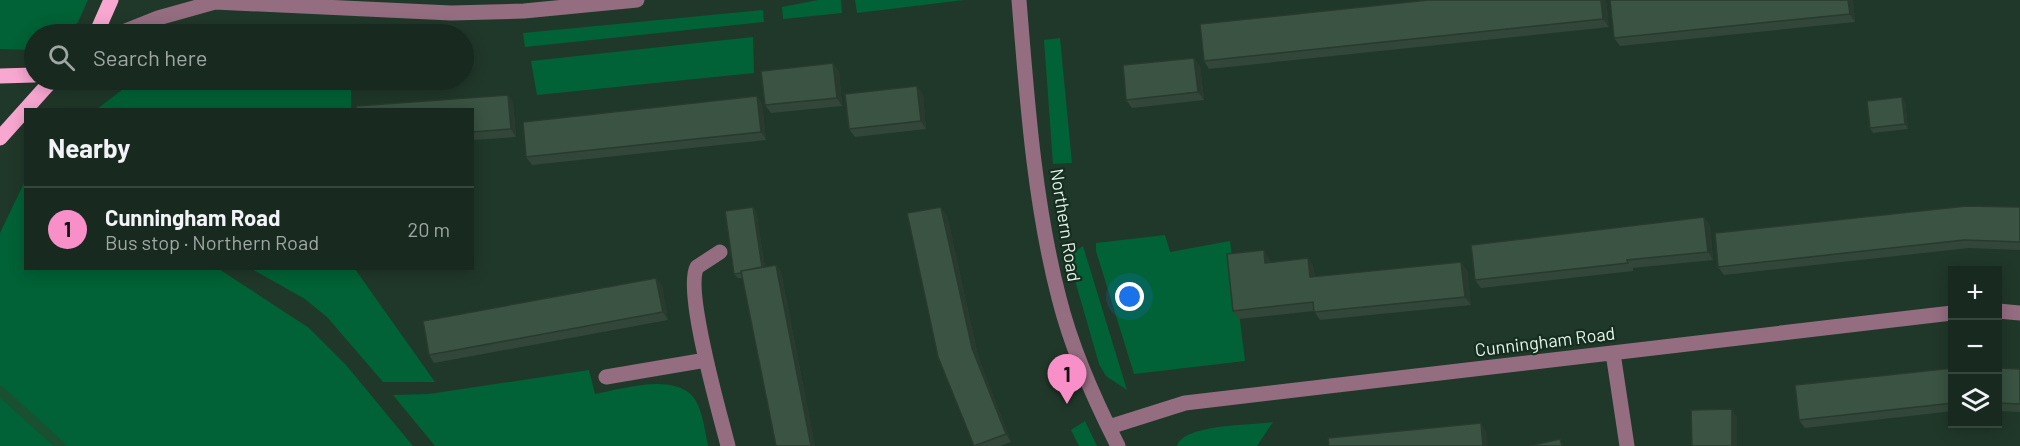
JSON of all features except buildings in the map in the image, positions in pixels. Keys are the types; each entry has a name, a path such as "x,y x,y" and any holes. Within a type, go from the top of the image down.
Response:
{"main road":[{"path":"100,24 111,0"},
{"path":"0,76 24,75"},
{"path":"27,108 43,90"},
{"path":"0,138 24,111"}],"street":[{"path":"143,24 213,1 452,13 524,12 637,0"},
{"name":"Northern Road","path":"1019,0 1032,136 1052,270 1076,354 1118,446"},
{"path":"720,252 697,267 693,274 693,284 706,360 728,446"},
{"path":"2002,311 2020,313"},
{"name":"Cunningham Road","path":"1108,427 1185,403 1948,314"},
{"path":"1613,353 1627,446"},
{"path":"606,377 706,360"}],"green space":[{"path":"0,0 88,0 76,24 24,24 24,50 0,49"},
{"path":"818,0 841,0 842,13 783,19 782,7"},
{"path":"855,0 964,0 857,13"},
{"path":"763,10 764,22 525,47 523,33"},
{"path":"753,37 754,73 537,95 531,61"},
{"path":"1060,38 1072,163 1053,164 1044,40"},
{"path":"122,90 351,90 351,108 98,108"},
{"path":"24,183 24,270 221,270 309,328 346,365 413,446 0,446 0,233"},
{"path":"1165,235 1170,252 1230,241 1245,361 1134,374 1096,251 1096,243"},
{"path":"1083,246 1127,390 1106,376 1099,364 1068,256"},
{"path":"254,270 356,270 435,382 383,382 327,317 305,299"},
{"path":"589,370 595,394 649,384 663,384 688,392 698,406 708,446 435,446 393,395 429,394"},
{"path":"1085,421 1097,446 1079,446 1071,430"},
{"path":"1273,422 1257,446 1177,446 1182,439 1192,433 1204,430"}],"waterway":[{"path":"0,391 61,446"}],"place":[{"name":"Cunningham Road","path":"1067,404"}]}
